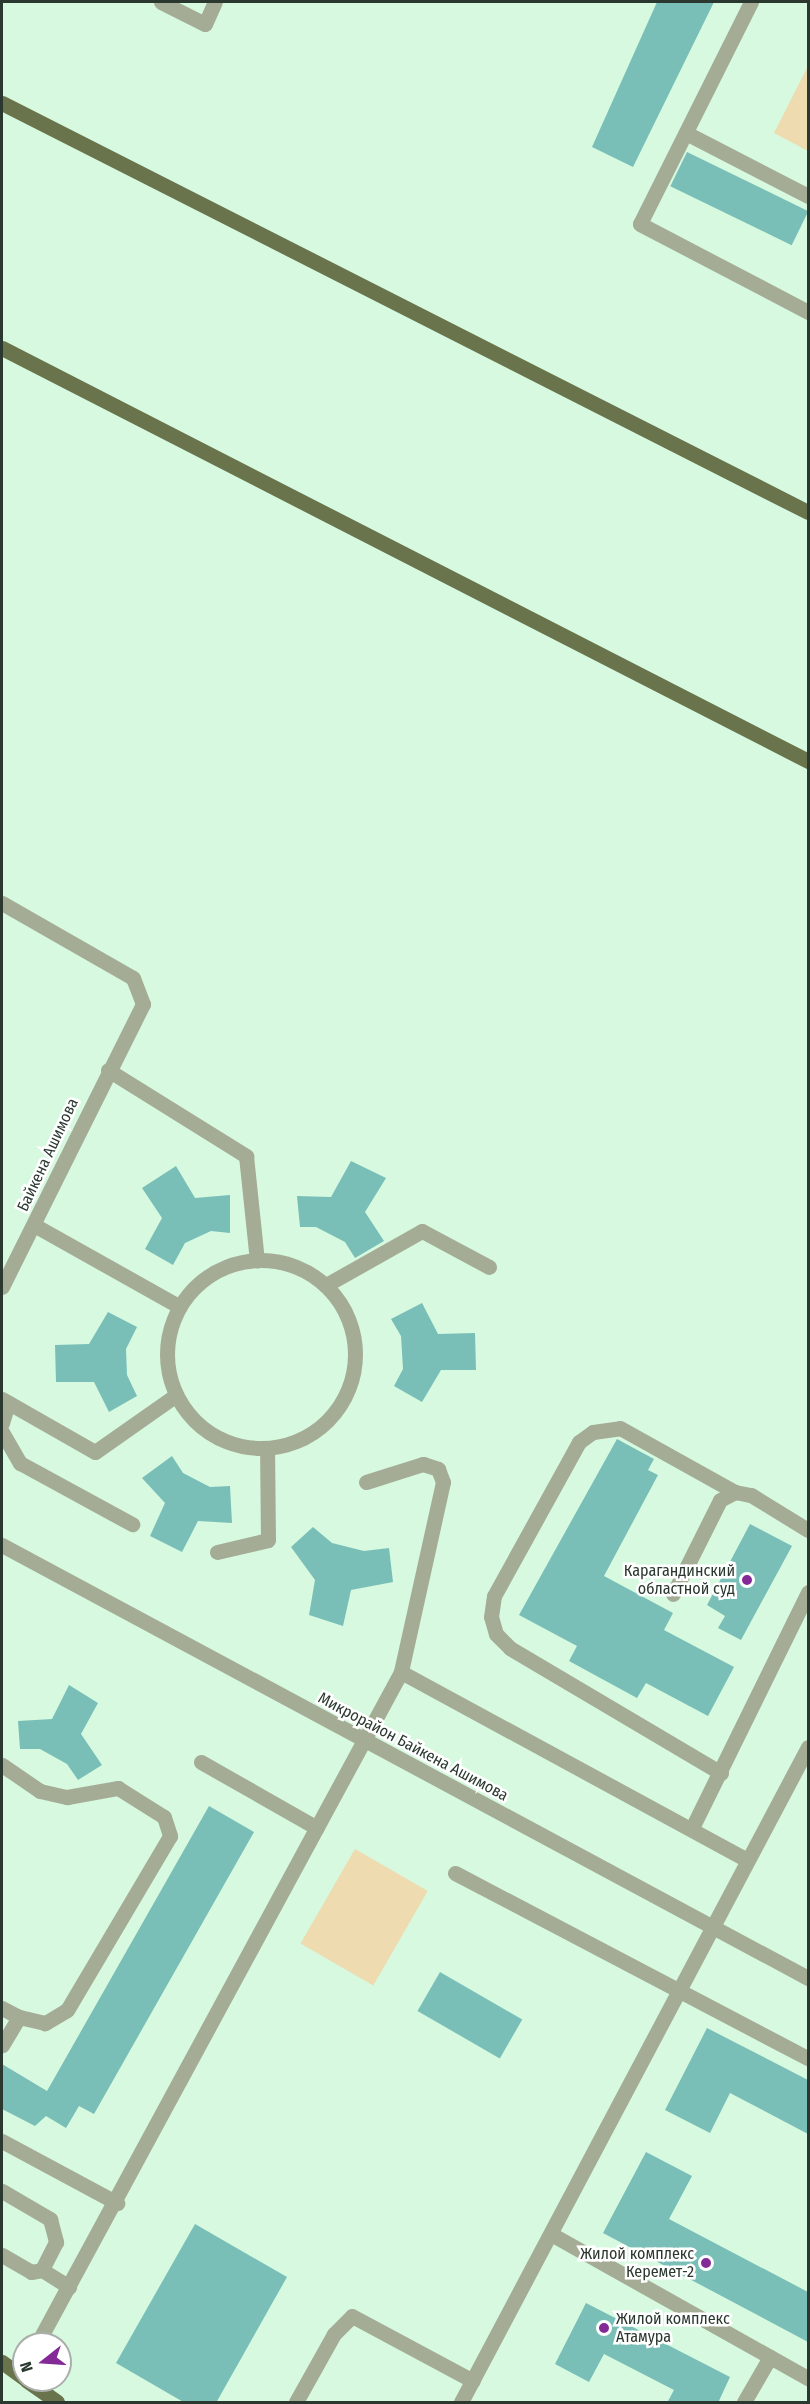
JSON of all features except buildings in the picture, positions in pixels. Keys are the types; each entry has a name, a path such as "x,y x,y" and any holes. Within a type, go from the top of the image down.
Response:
{"main road":[{"path":"2,92 22,112"},
{"path":"2,103 808,512"},
{"path":"2,348 808,761"},
{"path":"44,2392 57,2403"}],"street":[{"path":"161,2 205,24 215,2"},
{"path":"751,2 640,224 808,312"},
{"path":"686,133 808,196"},
{"name":"Байкена Ашимова","path":"2,903 133,978 142,1004 34,1225 4,1278"},
{"path":"108,1071 246,1156 257,1260"},
{"path":"34,1225 180,1307"},
{"path":"326,1286 422,1231 489,1267"},
{"path":"257,1260 300,1268 326,1286 352,1330 354,1372 344,1401 324,1426 298,1442 267,1450 236,1446 207,1433 176,1395 166,1353 180,1307 210,1274 257,1260"},
{"path":"2,1423 4,1401 95,1452 176,1395"},
{"path":"721,1773 510,1648 496,1634 491,1617 494,1596 579,1442 593,1432 620,1428 735,1492 751,1495 808,1530"},
{"path":"2,1432 20,1463 132,1524"},
{"path":"217,1552 268,1540 267,1450"},
{"path":"45,2332 117,2202 317,1828 366,1742 401,1671 442,1482 438,1469 423,1464 366,1482"},
{"path":"673,1594 720,1500 735,1492"},
{"name":"Микрорайон Байкена Ашимова","path":"2,1545 808,1978"},
{"path":"692,1828 808,1592"},
{"path":"401,1671 746,1859"},
{"path":"461,2403 682,1990 709,1926 808,1747"},
{"path":"201,1762 317,1828"},
{"path":"2,1765 40,1791 67,1797 118,1788 164,1817 170,1836 67,2010 45,2023 19,2017 2,2008"},
{"path":"455,1873 808,2058"},
{"path":"2,2045 19,2017"},
{"path":"2,2141 117,2202"},
{"path":"2,2191 50,2219 58,2232 42,2270"},
{"path":"551,2234 808,2378"},
{"path":"2,2255 31,2272 42,2270 69,2287"},
{"path":"296,2403 341,2323 352,2316 473,2381"},
{"path":"744,2403 770,2357"}],"shaded area":[{"path":"808,66 808,151 774,133"},
{"path":"355,1849 428,1891 373,1985 300,1943"}],"place":[{"name":"Карагандинский областной суд","path":"747,1580"},
{"name":"Жилой комплекс Керемет-2","path":"706,2263"},
{"name":"Жилой комплекс Атамура","path":"604,2328"}]}
